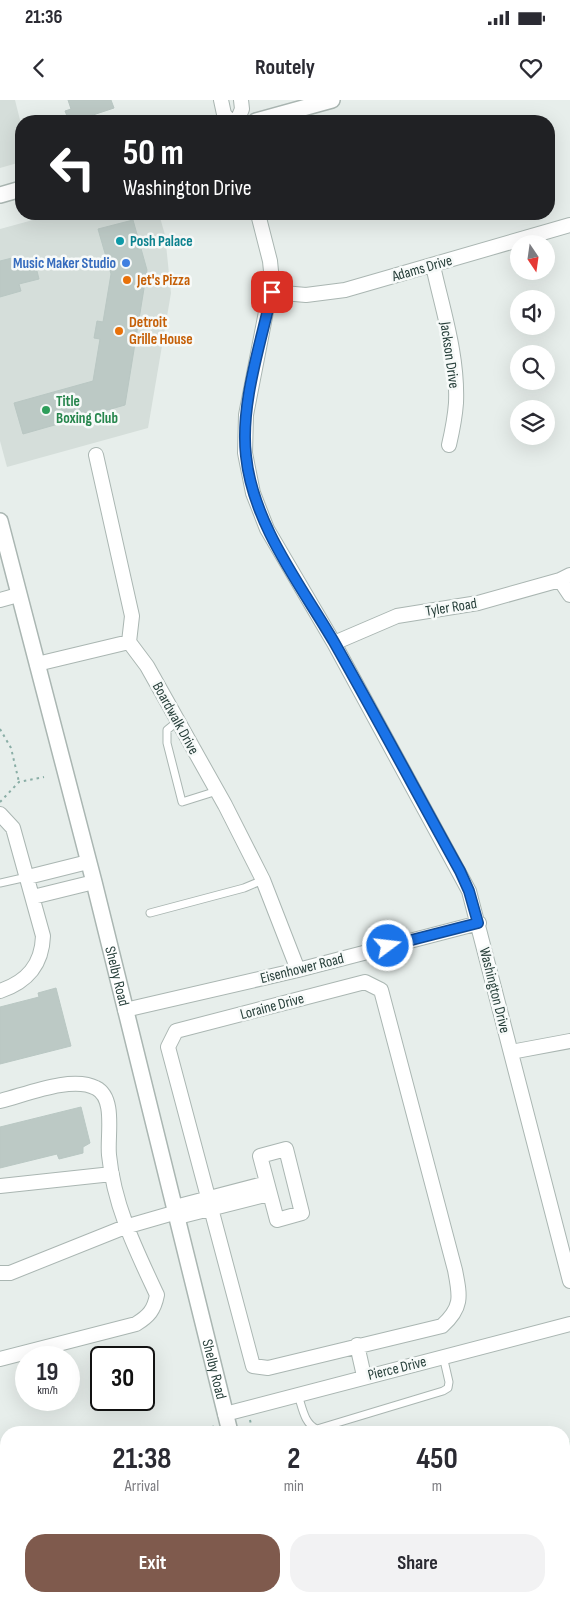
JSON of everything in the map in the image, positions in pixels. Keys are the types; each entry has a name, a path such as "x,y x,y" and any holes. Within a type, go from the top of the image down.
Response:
{"street":[{"path":"221,100 225,115"},
{"path":"240,100 242,109 240,115"},
{"path":"278,115 332,100"},
{"path":"0,195 15,191"},
{"name":"Washington Drive","path":"260,220 270,261 272,292 246,415 245,453 253,493 267,529 334,643 460,871 469,891 570,1281"},
{"name":"Adams Drive","path":"272,292 306,295 345,290 570,226"},
{"name":"Jackson Drive","path":"433,266 451,342 456,380 456,404 449,445"},
{"path":"37,664 129,642 132,616 96,455"},
{"name":"Shelby Road","path":"0,521 94,882 228,1426"},
{"path":"565,577 570,595"},
{"name":"Tyler Road","path":"334,643 397,616 478,603 565,577"},
{"path":"0,600 18,595"},
{"name":"Boardwalk Drive","path":"129,642 147,666 178,721 263,880 298,970"},
{"path":"0,814 13,828 43,936 42,951 31,973 13,986 0,991"},
{"path":"28,877 88,862"},
{"path":"33,897 94,882"},
{"name":"Eisenhower Road","path":"126,1010 298,970 478,923"},
{"name":"Loraine Drive","path":"365,982 381,990 455,1270 459,1292 458,1304 452,1316 442,1326 356,1345 268,1368 252,1366 168,1047 176,1032 365,982"},
{"path":"511,1052 570,1041"},
{"path":"0,1101 75,1082 98,1089 105,1096 108,1106 108,1137 112,1174 125,1227 157,1296 155,1306 148,1316 136,1324 0,1359"},
{"path":"286,1149 302,1213 277,1220 268,1189 260,1156 286,1149"},
{"path":"0,1186 112,1174"},
{"path":"0,1274 10,1273 125,1227 268,1189"},
{"name":"Pierce Drive","path":"225,1414 364,1376 570,1324"},
{"path":"356,1345 364,1376"}],"lane":[{"path":"178,721 168,730 167,743 182,802 217,791"},
{"path":"0,883 28,877"},
{"path":"150,913 244,888 263,880"},
{"path":"327,1426 448,1388 449,1382 443,1356"},
{"path":"298,1395 311,1426"}],"path":[{"path":"0,729 11,748 19,782"},
{"path":"0,802 19,782 44,777"}],"shaded area":[{"path":"0,100 15,100 19,115 15,115 15,164 0,168"},
{"path":"33,220 161,220 165,235 171,293 148,428 7,467 0,441 0,229"}],"building":[{"path":"68,100 111,100 114,108 93,115 67,115 65,111 71,109"},
{"path":"133,220 147,270 125,405 23,434 14,403 93,381 100,339 94,338 97,321 103,322 111,274 98,229"},
{"path":"12,258 15,268 35,263 39,279 19,284 21,291 0,297 0,261"},
{"path":"56,988 71,1046 0,1064 0,1007 39,997 38,993"},
{"path":"81,1107 90,1143 83,1147 83,1153 59,1159 57,1154 0,1168 0,1127"}],"place":[{"name":"Posh Palace","path":"120,241"},
{"name":"Music Maker Studio","path":"126,263"},
{"name":"Jet's Pizza","path":"127,280"},
{"name":"Detroit Grille House","path":"119,331"},
{"name":"Title Boxing Club","path":"46,410"}],"route":[{"path":"272,292 246,415 245,453 253,493 267,529 334,643 460,871 469,891 478,923 388,946"}]}
